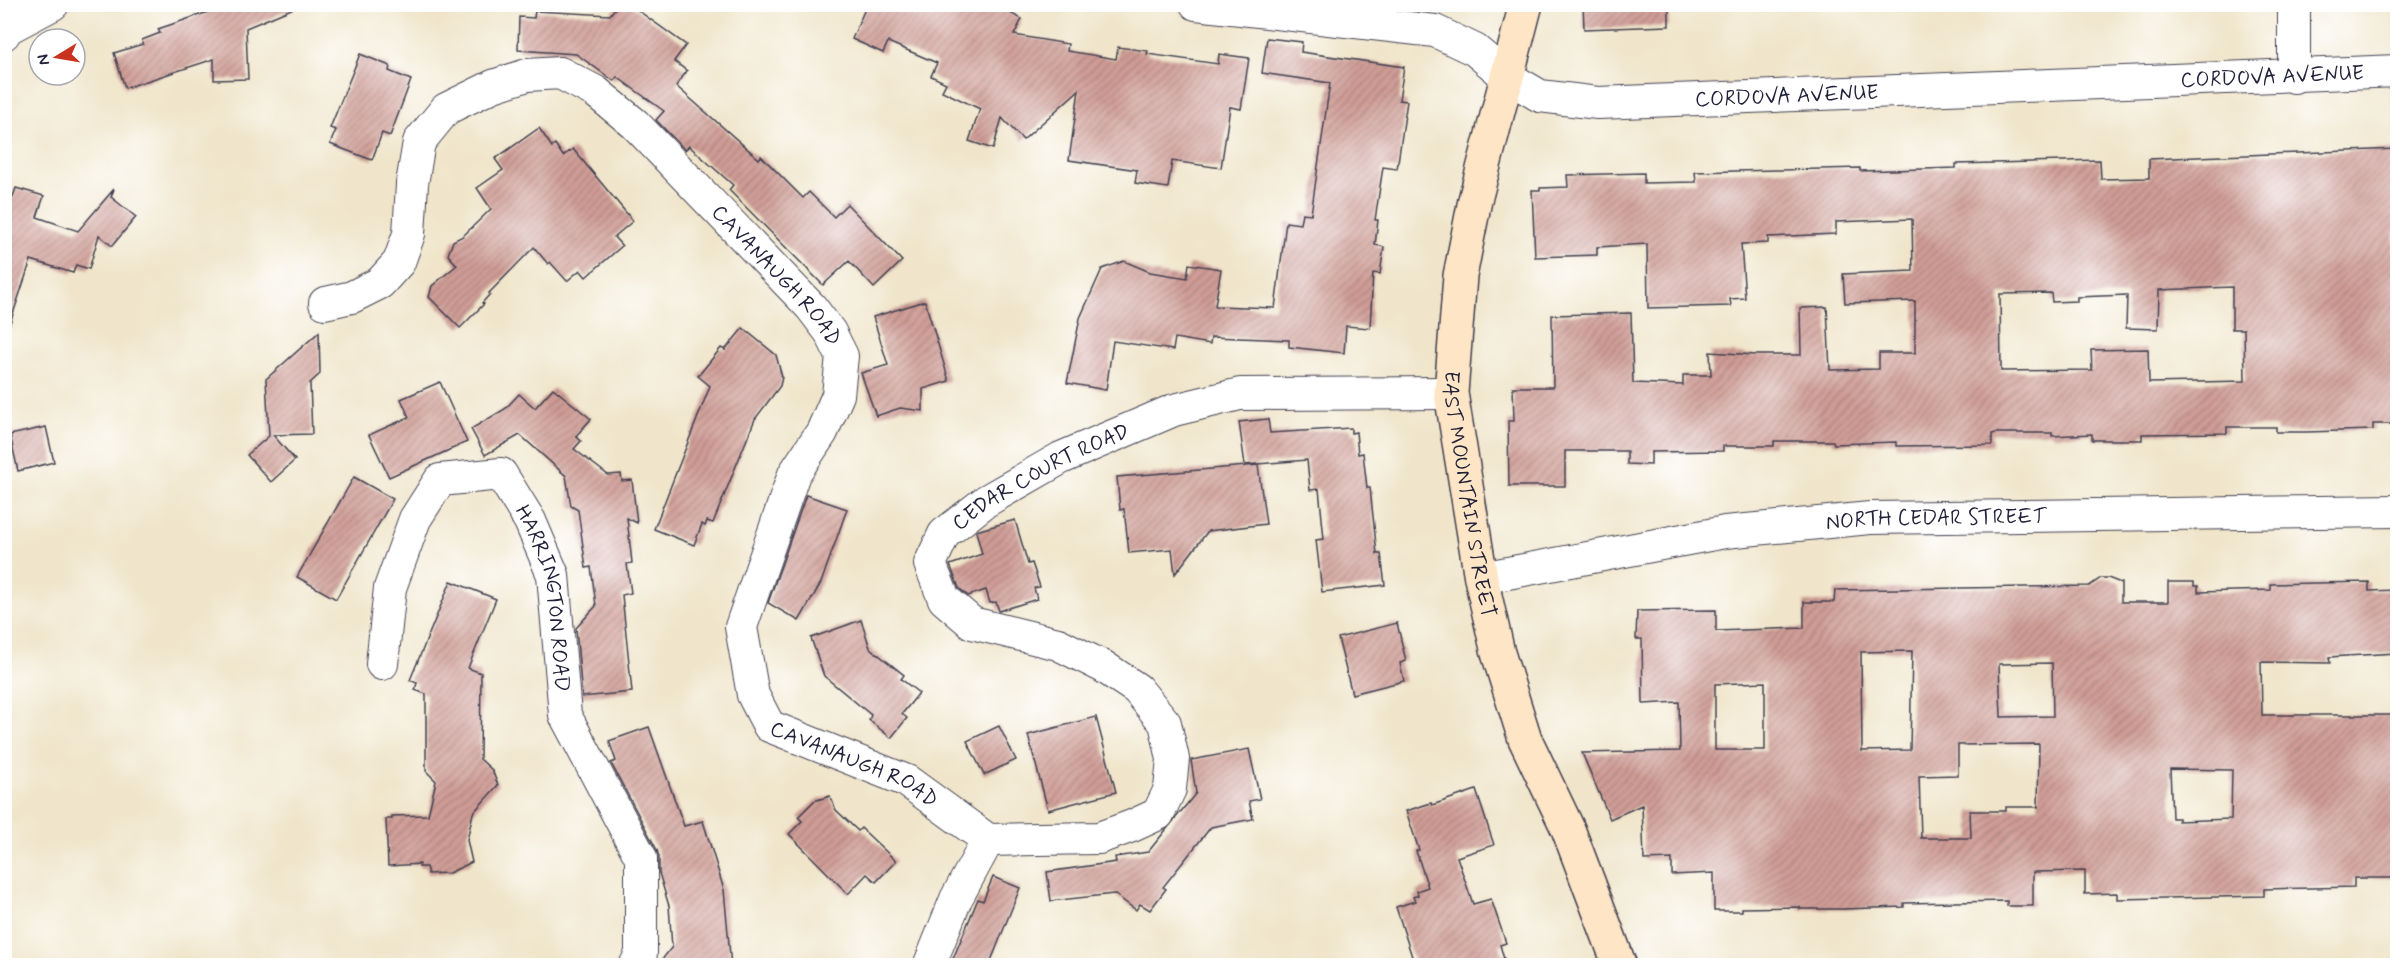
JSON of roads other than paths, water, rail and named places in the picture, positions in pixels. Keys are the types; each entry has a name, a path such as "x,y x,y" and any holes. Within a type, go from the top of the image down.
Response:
{"street":[{"path":"4,34 6,29 53,4"},
{"name":"CORDOVA AVENUE","path":"1196,4 1435,31 1475,50 1506,76 1540,96 1598,103 2294,77 2397,71"},
{"name":"EAST MOUNTAIN STREET","path":"1526,4 1475,201 1461,276 1451,393 1481,578 1498,653 1525,739 1568,829 1620,966"},
{"path":"2294,4 2294,77"},
{"name":"CAVANAUGH ROAD","path":"326,303 352,297 380,283 399,262 409,234 412,184 419,142 446,109 493,86 527,75 560,73 596,92 627,118 811,307 830,332 842,356 838,395 822,432 794,474 741,627 753,695 769,726 907,781 987,840"},
{"name":"CEDAR COURT ROAD","path":"987,840 1099,838 1132,826 1158,814 1170,789 1173,759 1165,723 1137,689 1104,667 1058,644 972,623 944,599 930,564 944,534 986,501 1061,458 1183,407 1240,394 1451,393"},
{"name":"HARRINGTON ROAD","path":"382,664 390,588 415,519 440,480 501,474 530,521 553,575 565,715 641,858 641,954 635,966"},
{"name":"NORTH CEDAR STREET","path":"1481,578 1725,532 1869,518 2397,511"},
{"path":"929,966 956,899 987,840"}]}
